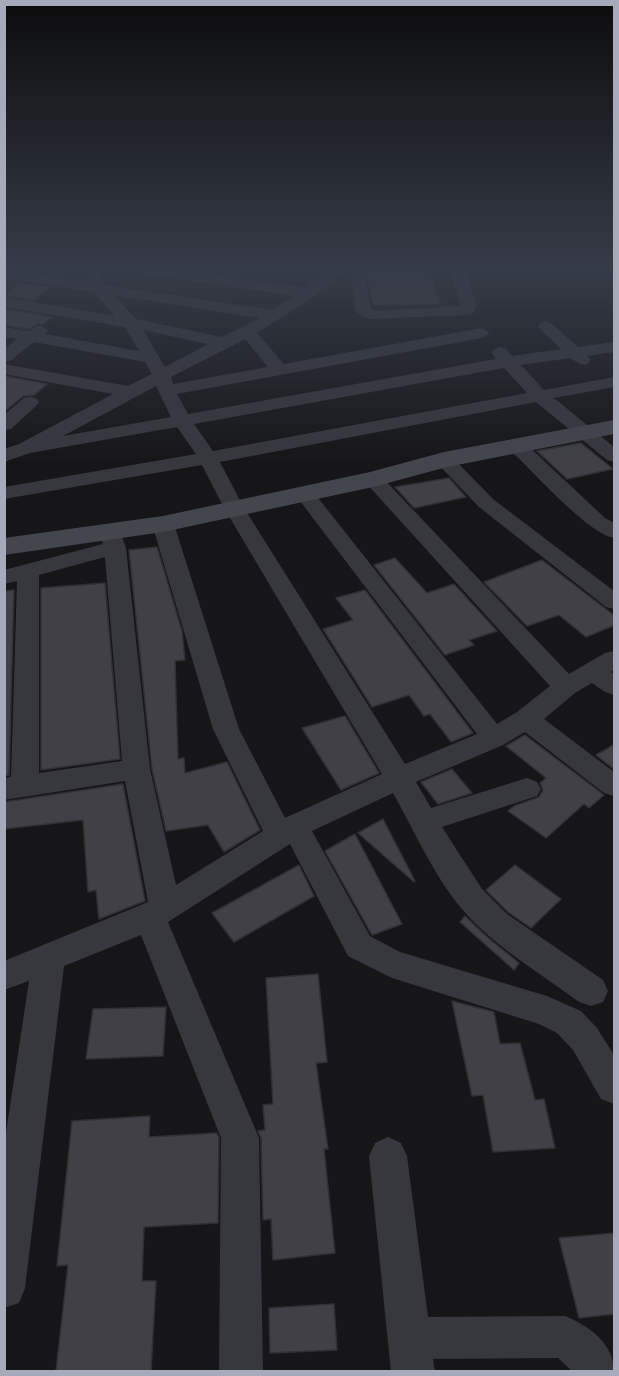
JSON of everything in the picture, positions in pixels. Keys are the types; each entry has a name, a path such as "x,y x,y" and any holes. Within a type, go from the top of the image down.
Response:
{"street":[{"path":"27,335 160,375 280,371 436,335"},
{"path":"138,335 182,420 208,459 234,508 471,898 496,923 591,991"},
{"path":"191,335 224,342"},
{"path":"4,456 26,448 160,375 240,335"},
{"path":"251,335 280,371"},
{"path":"484,335 539,396 615,456"},
{"path":"555,335 612,382"},
{"path":"4,357 33,336"},
{"path":"26,448 508,362 615,346"},
{"path":"4,369 132,392"},
{"path":"4,493 208,459 612,382"},
{"path":"4,425 30,402"},
{"path":"136,769 15,788 16,574 112,539 163,524 373,479 444,460 615,427"},
{"path":"517,446 598,522 615,532"},
{"path":"444,460 486,503 615,602"},
{"path":"373,479 566,687"},
{"path":"304,493 494,738"},
{"path":"163,524 226,729 359,946 392,964 547,1011 569,1022 585,1039 615,1087"},
{"path":"4,547 112,539"},
{"path":"112,539 136,769 158,912 240,1138 241,1371"},
{"path":"4,976 158,912 288,831 399,778 494,738 526,719 566,687 607,672"},
{"path":"526,719 615,786"},
{"path":"424,821 527,789"},
{"path":"4,1288 49,957"},
{"path":"388,1156 411,1355 565,1337 590,1358 595,1371"}],"building":[{"path":"4,376 47,384 34,395 23,396 4,412"},
{"path":"581,443 613,469 567,479 537,451"},
{"path":"449,478 466,497 414,508 395,487"},
{"path":"157,547 182,631 185,660 175,661 178,759 184,758 185,773 227,762 260,830 224,852 208,825 166,831 152,769 129,550"},
{"path":"395,558 427,593 454,584 497,631 469,640 474,645 445,655 374,565"},
{"path":"542,560 615,616 615,625 586,637 559,615 527,626 484,582"},
{"path":"105,583 120,759 41,770 41,588"},
{"path":"14,590 9,775 4,776 4,591"},
{"path":"365,590 473,733 451,742 430,714 424,716 409,695 372,707 323,629 353,620 336,598"},
{"path":"345,716 379,773 341,790 302,728"},
{"path":"525,735 604,795 589,808 584,804 546,838 508,811 514,806 539,797 543,790 540,783 546,778 506,746"},
{"path":"615,744 615,770 596,755"},
{"path":"452,769 472,793 438,804 421,782"},
{"path":"123,784 145,901 99,919 96,890 88,892 83,820 4,829 4,802"},
{"path":"383,819 415,881 414,882 358,833"},
{"path":"355,834 402,924 372,935 325,851"},
{"path":"299,865 314,896 234,942 212,913"},
{"path":"515,865 561,899 531,928 508,912 486,890"},
{"path":"465,916 519,963 514,970 460,922"},
{"path":"318,974 327,1062 316,1063 328,1149 324,1149 335,1253 273,1260 271,1219 263,1220 261,1138 258,1131 265,1130 263,1105 273,1104 266,978"},
{"path":"452,1001 494,1012 500,1044 520,1043 535,1100 544,1099 555,1148 493,1152 483,1095 472,1096"},
{"path":"166,1007 163,1056 86,1059 93,1009"},
{"path":"150,1116 149,1137 217,1133 219,1138 218,1223 144,1227 142,1281 156,1281 151,1371 56,1371 68,1265 57,1266 72,1121"},
{"path":"615,1233 615,1314 579,1318 559,1238"},
{"path":"334,1304 337,1350 270,1353 269,1308"}]}
